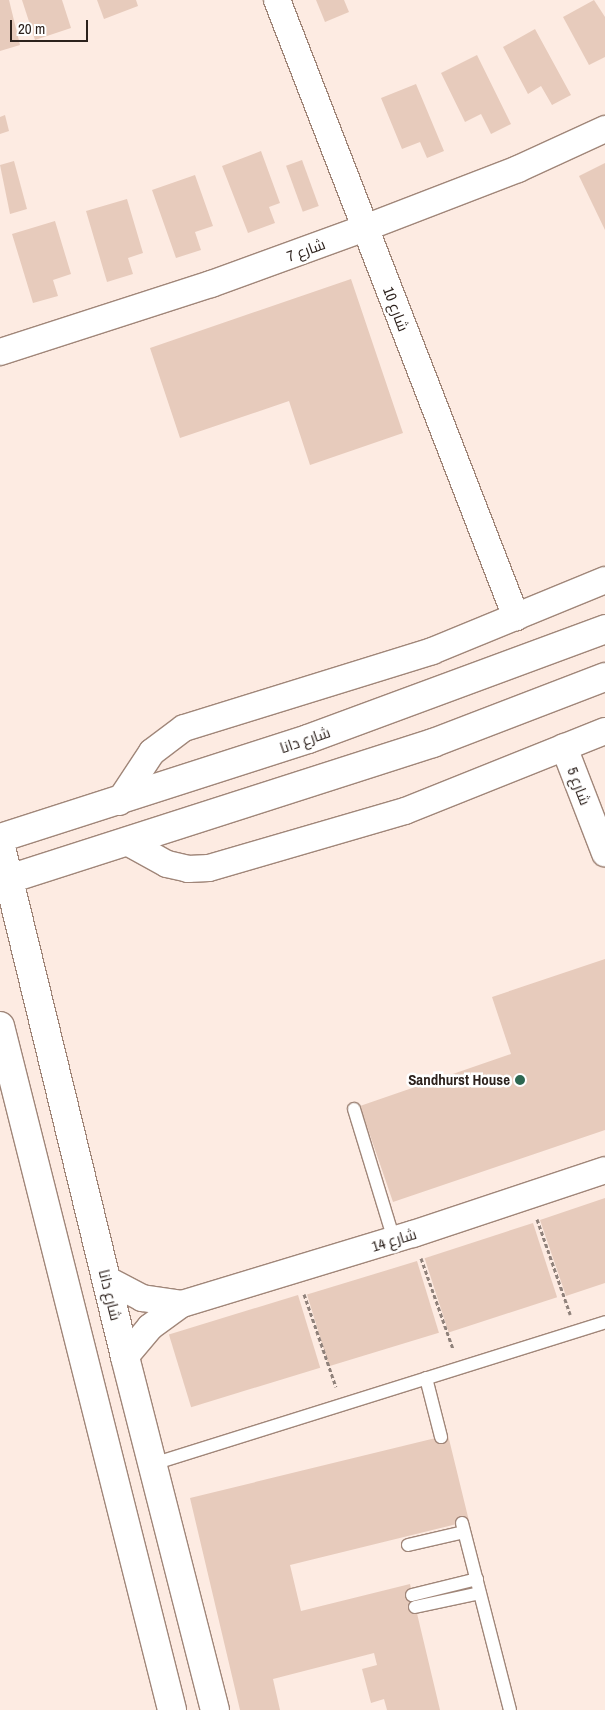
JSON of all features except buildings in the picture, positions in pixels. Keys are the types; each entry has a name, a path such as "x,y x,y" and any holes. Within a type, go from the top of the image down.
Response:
{"street":[{"name":"شارع 10","path":"277,0 516,617"},
{"name":"شارع 7","path":"0,352 211,284 365,228 518,169 605,129"},
{"path":"119,802 152,752 184,728 432,651 605,580"},
{"name":"شارع دانا","path":"0,838 119,802 404,706 605,629"},
{"path":"5,880 128,843 433,743 605,677"},
{"path":"128,843 167,864 188,869 209,868 405,811 605,731"},
{"name":"شارع 5","path":"564,747 605,854"},
{"name":"شارع دانا","path":"0,844 5,880 215,1710"},
{"path":"0,1026 172,1710"},
{"name":"شارع 14","path":"125,1357 150,1327 182,1304 403,1237 529,1197 605,1170"},
{"name":"شارع 14","path":"106,1279 142,1298 182,1304"}],"lane":[{"path":"354,1109 403,1237"},
{"path":"153,1464 605,1322"},
{"path":"426,1378 441,1437"},
{"path":"408,1545 463,1527 510,1710"},
{"path":"477,1580 414,1601 480,1593"}],"path":[{"path":"529,1197 576,1331"},
{"path":"403,1237 459,1368"},
{"path":"295,1270 342,1404"}],"place":[{"name":"Sandhurst House","path":"520,1080"}]}
